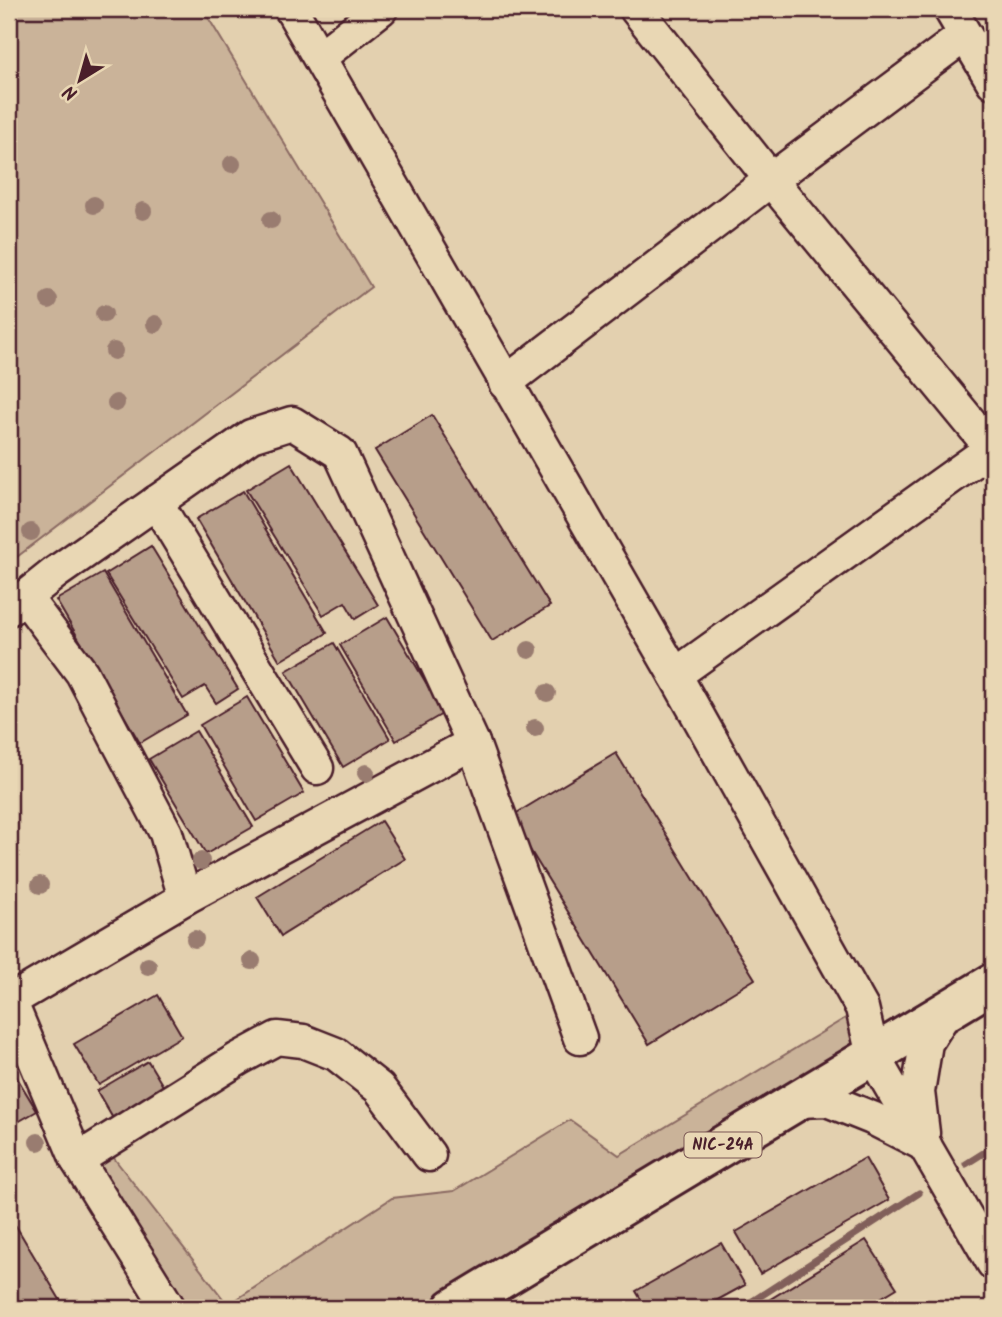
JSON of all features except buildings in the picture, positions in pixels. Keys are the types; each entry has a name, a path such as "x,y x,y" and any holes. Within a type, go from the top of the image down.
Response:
{"highway":[{"name":"NIC-24A","path":"462,1306 627,1202 993,983"}],"street":[{"path":"291,9 675,675 862,1008 873,1056 993,1263"},
{"path":"320,57 382,9"},
{"path":"636,9 992,449 675,675"},
{"path":"505,383 772,178 957,22 993,82"},
{"path":"185,898 166,833 82,673 17,603 55,573 251,436 292,423 340,453 473,743 580,1038"},
{"path":"156,502 317,768"},
{"path":"169,1308 77,1160 10,999 185,898 473,743"},
{"path":"925,1145 918,1092 926,1043 948,1010"},
{"path":"77,1160 238,1059 277,1038 303,1041 336,1054 379,1088 429,1155"},
{"path":"798,1101 827,1100 872,1118 925,1145"}],"shaded area":[{"path":"9,9 203,9 371,287 9,563"},
{"path":"862,1008 873,1056 447,1308 169,1308 77,1160 103,1144 228,1305 392,1198 454,1191 570,1120 619,1155"}],"waterway":[{"path":"966,1164 993,1147"},
{"path":"742,1308 919,1193"}]}
